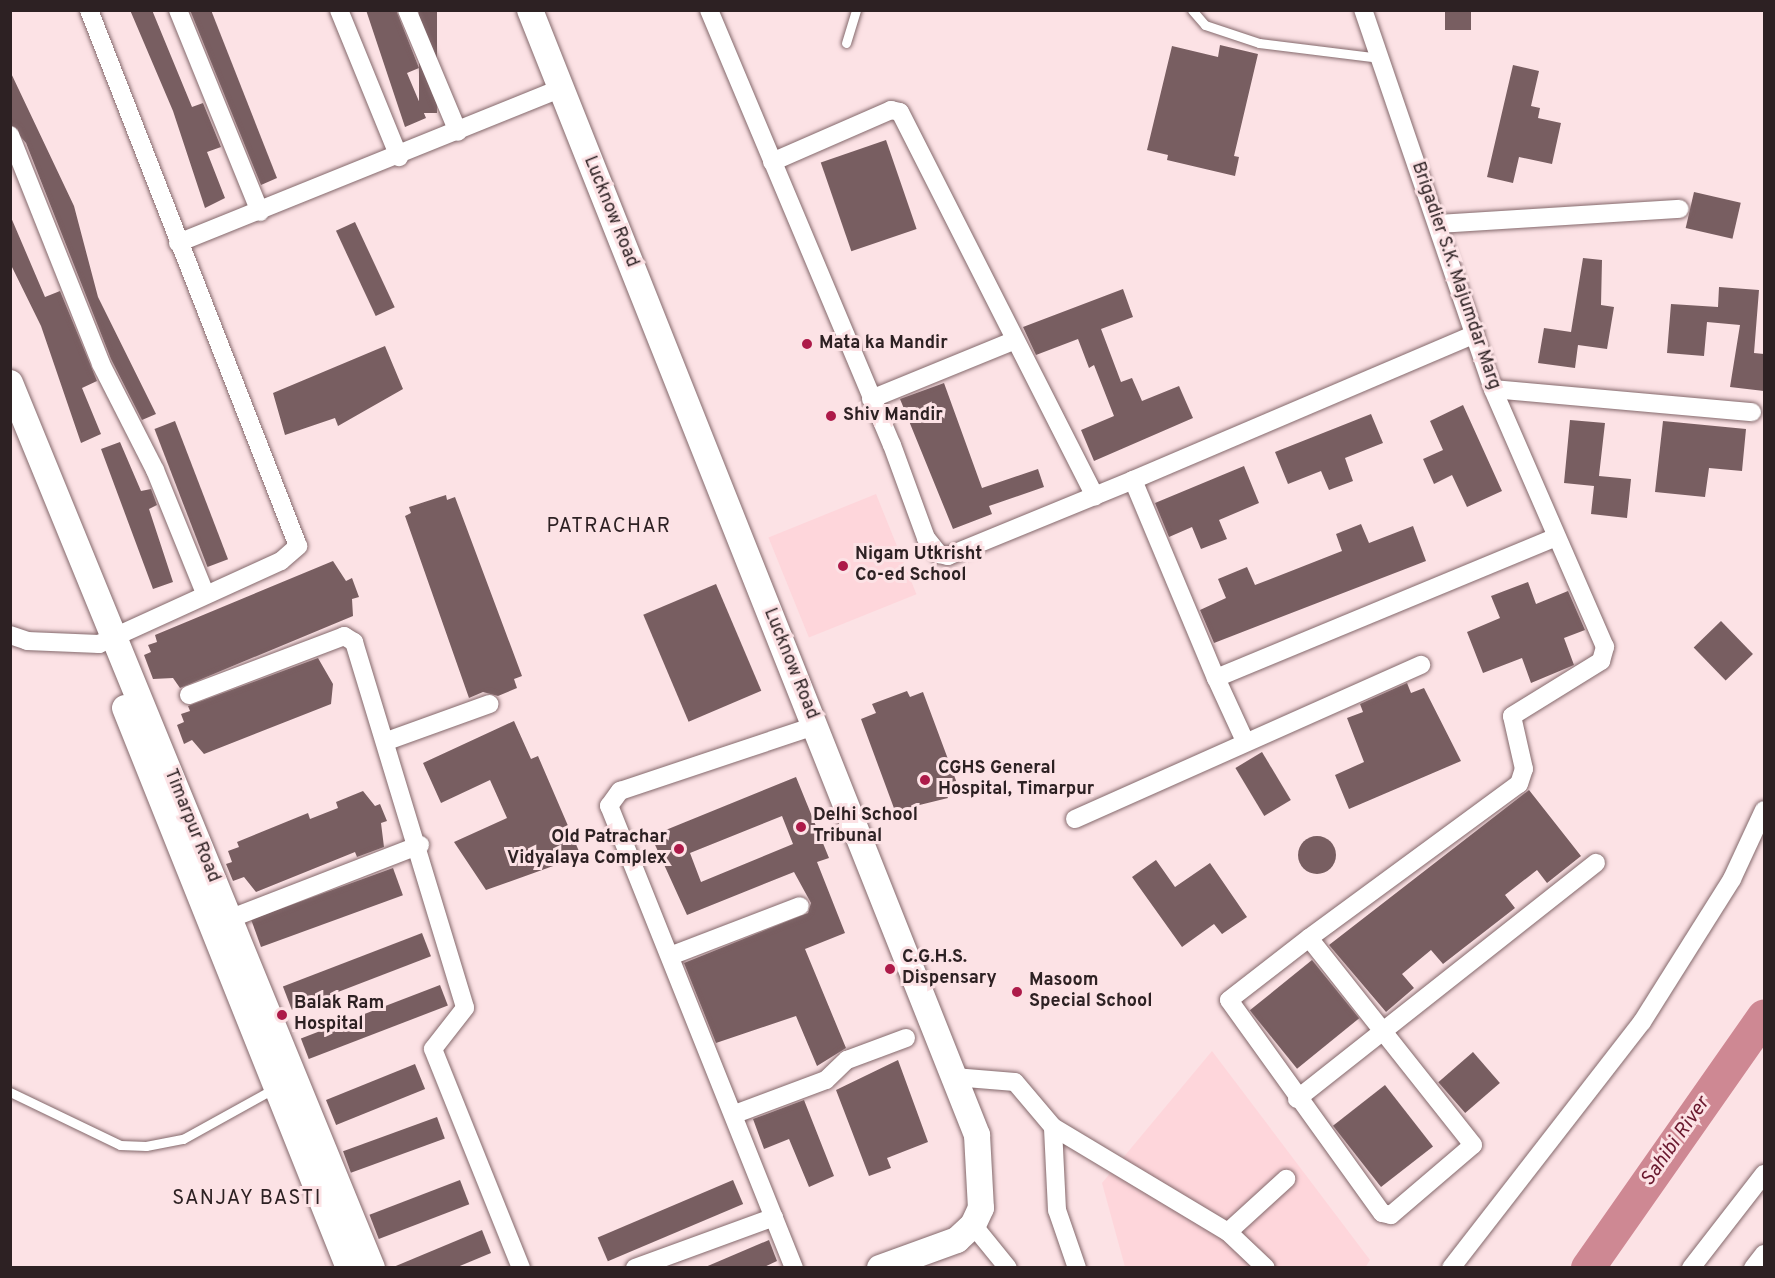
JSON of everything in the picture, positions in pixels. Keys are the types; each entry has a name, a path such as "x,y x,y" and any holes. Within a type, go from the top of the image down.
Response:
{"street":[{"path":"10,635 27,641 106,641 205,593 281,561 298,546 89,10"},
{"path":"178,10 260,213"},
{"path":"339,10 399,157"},
{"path":"407,10 458,132"},
{"name":"Lucknow Road","path":"530,10 954,1077 982,1160 981,1208 973,1225"},
{"path":"709,10 871,399 926,538 939,554 948,556 1095,496 1475,334"},
{"name":"Brigadier S.K. Majumdar Marg","path":"1308,938 1520,784 1524,769 1512,716 1601,661 1604,642 1554,538 1493,389 1439,224 1363,10"},
{"path":"178,243 399,157 561,88"},
{"path":"772,162 891,110 900,112 1013,341 1095,496"},
{"path":"10,135 101,364 155,470 205,593"},
{"path":"1439,224 1680,209"},
{"path":"871,399 1013,341"},
{"name":"Timarpur Road","path":"10,383 106,641 286,1084 372,1268"},
{"path":"1493,389 1752,412"},
{"name":"Timarpur Road","path":"10,429 228,919 348,1268"},
{"path":"1133,480 1216,678 1245,741"},
{"path":"1216,678 1554,538"},
{"path":"189,694 350,637 420,844 465,1008 433,1049 521,1268"},
{"path":"1075,819 1245,741 1422,665"},
{"path":"387,741 490,704"},
{"path":"794,1268 735,1114 612,816 612,798 814,726"},
{"path":"1451,1268 1642,1022 1732,879 1764,810"},
{"path":"228,919 420,844"},
{"path":"1297,1099 1596,863"},
{"path":"670,956 800,906"},
{"path":"1308,938 1385,1030 1473,1145 1400,1212 1382,1213 1297,1099 1229,1000 1308,938"},
{"path":"735,1114 826,1080 847,1060 906,1038"},
{"path":"954,1077 1015,1082 1053,1127 1228,1232 1266,1267"},
{"path":"1053,1127 1057,1210 1077,1268"},
{"path":"1691,1268 1764,1174"},
{"path":"1228,1232 1286,1179"},
{"path":"635,1268 774,1217"},
{"path":"880,1268 957,1240 973,1225 1008,1268"},
{"path":"1753,1268 1764,1254"}],"lane":[{"path":"846,43 856,10"},
{"path":"1192,10 1205,25 1259,44 1380,58"},
{"path":"10,1092 120,1145 146,1146 183,1139 286,1084"}],"shaded area":[{"name":"Nigam Utkrisht Co-ed School","path":"876,494 916,594 809,638 768,537"},
{"path":"1212,1051 1370,1260 1365,1268 1125,1267 1102,1183"}],"building":[{"path":"130,10 152,10 192,107 203,103 221,147 207,152 225,198 205,208 173,111"},
{"path":"190,10 211,10 277,178 261,185"},
{"path":"366,10 396,10 419,68 407,73 426,118 405,127"},
{"path":"419,10 437,10 437,113 419,113"},
{"path":"1445,10 1471,10 1471,30 1445,30"},
{"path":"1220,45 1258,54 1234,156 1239,157 1235,176 1167,160 1168,155 1147,150 1172,46 1218,57"},
{"path":"1513,65 1539,71 1531,106 1540,108 1538,118 1561,123 1552,164 1519,157 1513,183 1487,177"},
{"path":"10,71 74,206 98,297 156,414 142,420 111,359 26,143 10,124"},
{"path":"886,140 917,229 851,251 821,162"},
{"path":"1694,192 1741,203 1732,239 1686,228"},
{"path":"10,215 45,297 60,291 97,381 82,388 101,434 81,443 41,326 10,263"},
{"path":"355,222 395,307 376,316 336,231"},
{"path":"1583,258 1602,260 1601,305 1614,307 1607,349 1578,345 1575,368 1538,363 1544,328 1571,332"},
{"path":"1719,287 1759,290 1754,353 1764,354 1764,391 1730,387 1740,325 1707,322 1704,356 1667,353 1671,304 1718,307"},
{"path":"1123,289 1133,317 1101,329 1121,382 1132,378 1142,401 1179,386 1193,418 1094,461 1081,430 1114,416 1094,365 1089,368 1078,339 1036,355 1023,327"},
{"path":"385,346 403,389 338,426 335,418 285,435 273,393"},
{"path":"944,383 982,488 1038,469 1044,487 989,506 992,514 953,529 900,399"},
{"path":"1463,405 1502,491 1467,507 1452,475 1434,484 1423,459 1443,450 1430,421"},
{"path":"1371,414 1383,443 1345,458 1353,481 1329,490 1321,471 1288,484 1275,452"},
{"path":"1570,420 1605,423 1599,476 1631,479 1627,518 1591,514 1594,486 1564,483"},
{"path":"175,421 228,559 207,567 154,429"},
{"path":"1663,421 1746,429 1742,471 1709,468 1705,497 1655,492"},
{"path":"120,442 141,491 151,489 157,505 149,509 173,582 153,589 101,449"},
{"path":"1244,466 1259,503 1219,520 1227,539 1201,549 1192,527 1169,537 1155,503"},
{"path":"446,495 447,500 455,497 522,676 514,679 517,688 498,696 483,692 469,698 405,516 411,513 409,507"},
{"path":"1361,524 1369,543 1413,526 1426,561 1214,643 1200,610 1226,598 1218,579 1247,567 1255,585 1342,551 1336,534"},
{"path":"333,561 346,581 352,578 359,597 352,599 353,616 180,688 173,678 153,679 144,655 151,652 148,645 157,642 155,635"},
{"path":"1528,582 1536,604 1568,591 1585,630 1564,638 1574,665 1531,683 1522,658 1483,673 1467,632 1500,618 1491,596"},
{"path":"716,584 761,691 689,722 643,615"},
{"path":"1721,621 1753,654 1726,680 1694,647"},
{"path":"318,658 333,684 331,704 204,754 192,740 184,744 177,725 184,722 181,714 190,711 188,706"},
{"path":"1407,683 1411,693 1424,688 1461,761 1349,809 1335,775 1364,762 1347,718 1363,712 1360,704"},
{"path":"907,691 910,697 923,692 958,786 945,791 948,798 895,811 861,719 876,713 872,704"},
{"path":"514,721 531,759 538,756 581,856 486,890 454,842 507,818 490,780 441,803 423,763"},
{"path":"1262,752 1291,800 1264,816 1235,768"},
{"path":"796,777 829,858 817,862 845,933 805,949 846,1048 817,1066 796,1016 716,1043 684,963 808,913 811,903 794,872 687,915 651,836","holes":["782,816 793,844 701,882 690,853"]},
{"path":"1529,790 1581,856 1547,883 1537,870 1505,895 1515,908 1443,964 1431,950 1402,974 1414,988 1386,1012 1329,945"},
{"path":"363,791 375,806 380,804 387,821 381,823 384,847 357,857 355,852 256,892 244,877 233,881 226,864 232,862 228,851 239,847 237,842 308,813 310,819 338,808 336,802"},
{"path":"1317,836 1331,841 1336,855 1331,869 1317,874 1303,869 1298,855 1303,841"},
{"path":"1156,860 1175,887 1210,863 1247,917 1222,934 1214,924 1182,947 1132,877"},
{"path":"393,868 403,895 261,947 251,920"},
{"path":"422,933 431,956 292,1010 283,986"},
{"path":"1312,960 1359,1018 1297,1069 1250,1010"},
{"path":"440,985 448,1006 309,1059 301,1038"},
{"path":"1473,1052 1500,1083 1465,1113 1438,1082"},
{"path":"898,1060 928,1142 887,1158 891,1168 869,1176 836,1090"},
{"path":"415,1064 425,1089 336,1125 326,1100"},
{"path":"1385,1085 1433,1146 1381,1187 1333,1126"},
{"path":"804,1100 834,1176 809,1187 789,1139 764,1149 753,1119"},
{"path":"437,1117 445,1139 351,1173 343,1151"},
{"path":"460,1180 469,1204 379,1239 369,1215"},
{"path":"733,1180 743,1204 608,1261 598,1237"},
{"path":"482,1230 491,1253 455,1268 391,1268"},
{"path":"769,1240 777,1261 762,1268 703,1268"}],"waterway":[{"name":"Sahibi River","path":"1588,1268 1764,1017"}],"place":[{"name":"Mata ka Mandir","path":"807,344"},
{"name":"Shiv Mandir","path":"831,416"},
{"name":"Nigam Utkrisht Co-ed School","path":"843,566"},
{"name":"CGHS General Hospital, Timarpur","path":"925,780"},
{"name":"Delhi School Tribunal","path":"801,827"},
{"name":"Old Patrachar Vidyalaya Complex","path":"679,849"},
{"name":"C.G.H.S. Dispensary","path":"890,969"},
{"name":"Masoom Special School","path":"1017,992"},
{"name":"Balak Ram Hospital","path":"282,1015"}],"district":[{"name":"PATRACHAR","path":"609,527"},
{"name":"SANJAY BASTI","path":"247,1199"}]}
